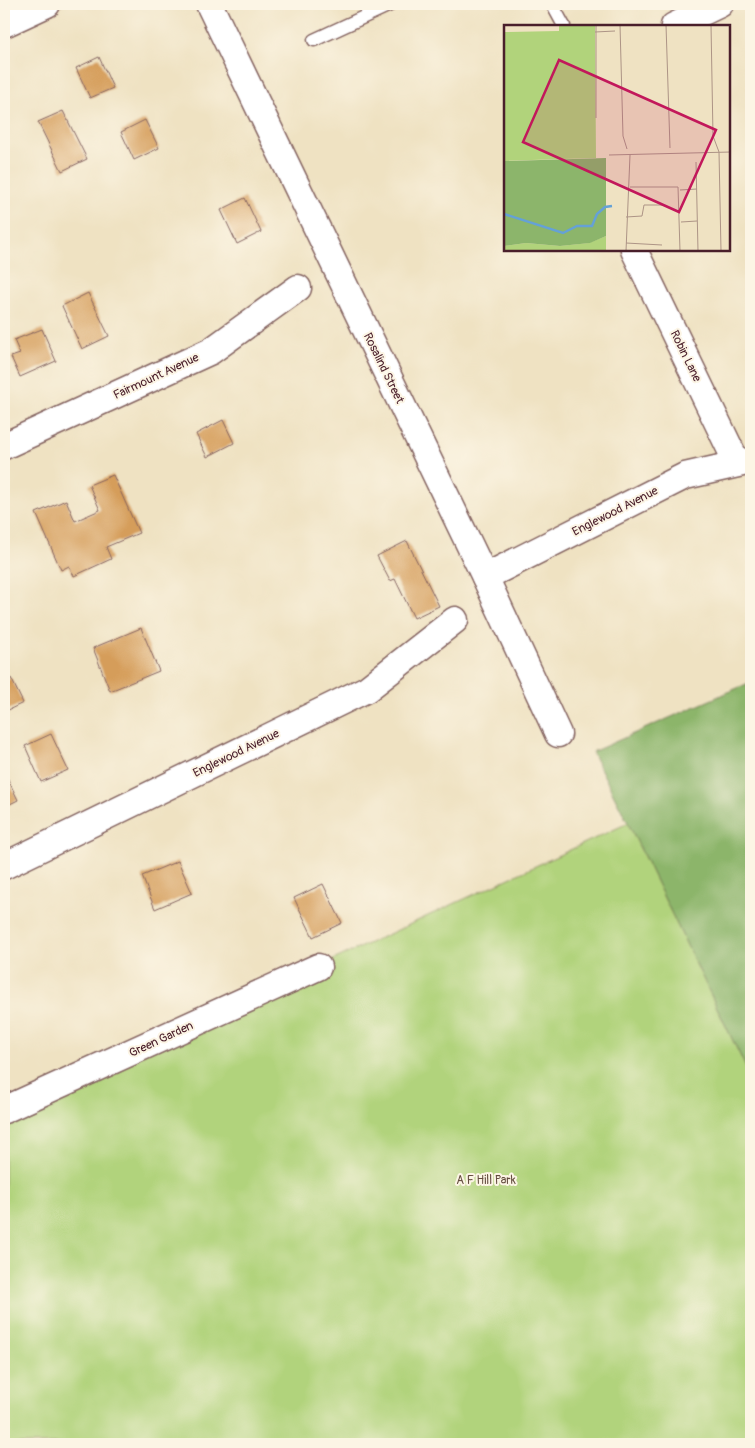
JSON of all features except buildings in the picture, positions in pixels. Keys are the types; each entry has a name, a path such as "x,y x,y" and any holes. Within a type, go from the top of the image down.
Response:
{"street":[{"path":"4,24 46,4"},
{"name":"Rosalind Street","path":"209,4 558,734"},
{"path":"676,25 720,4"},
{"name":"Robin Lane","path":"635,251 744,462"},
{"name":"Fairmount Avenue","path":"4,446 211,351 298,288"},
{"name":"Englewood Avenue","path":"485,578 685,476 744,462"},
{"name":"Englewood Avenue","path":"4,866 367,689 455,620"},
{"name":"Green Garden","path":"4,1110 318,967"}],"lane":[{"path":"314,40 392,4"},
{"path":"552,4 563,25"}],"green space":[{"path":"751,682 751,1078 592,752"},
{"name":"A F Hill Park","path":"628,823 751,1078 751,1444 4,1444 4,1106 318,967"}]}
